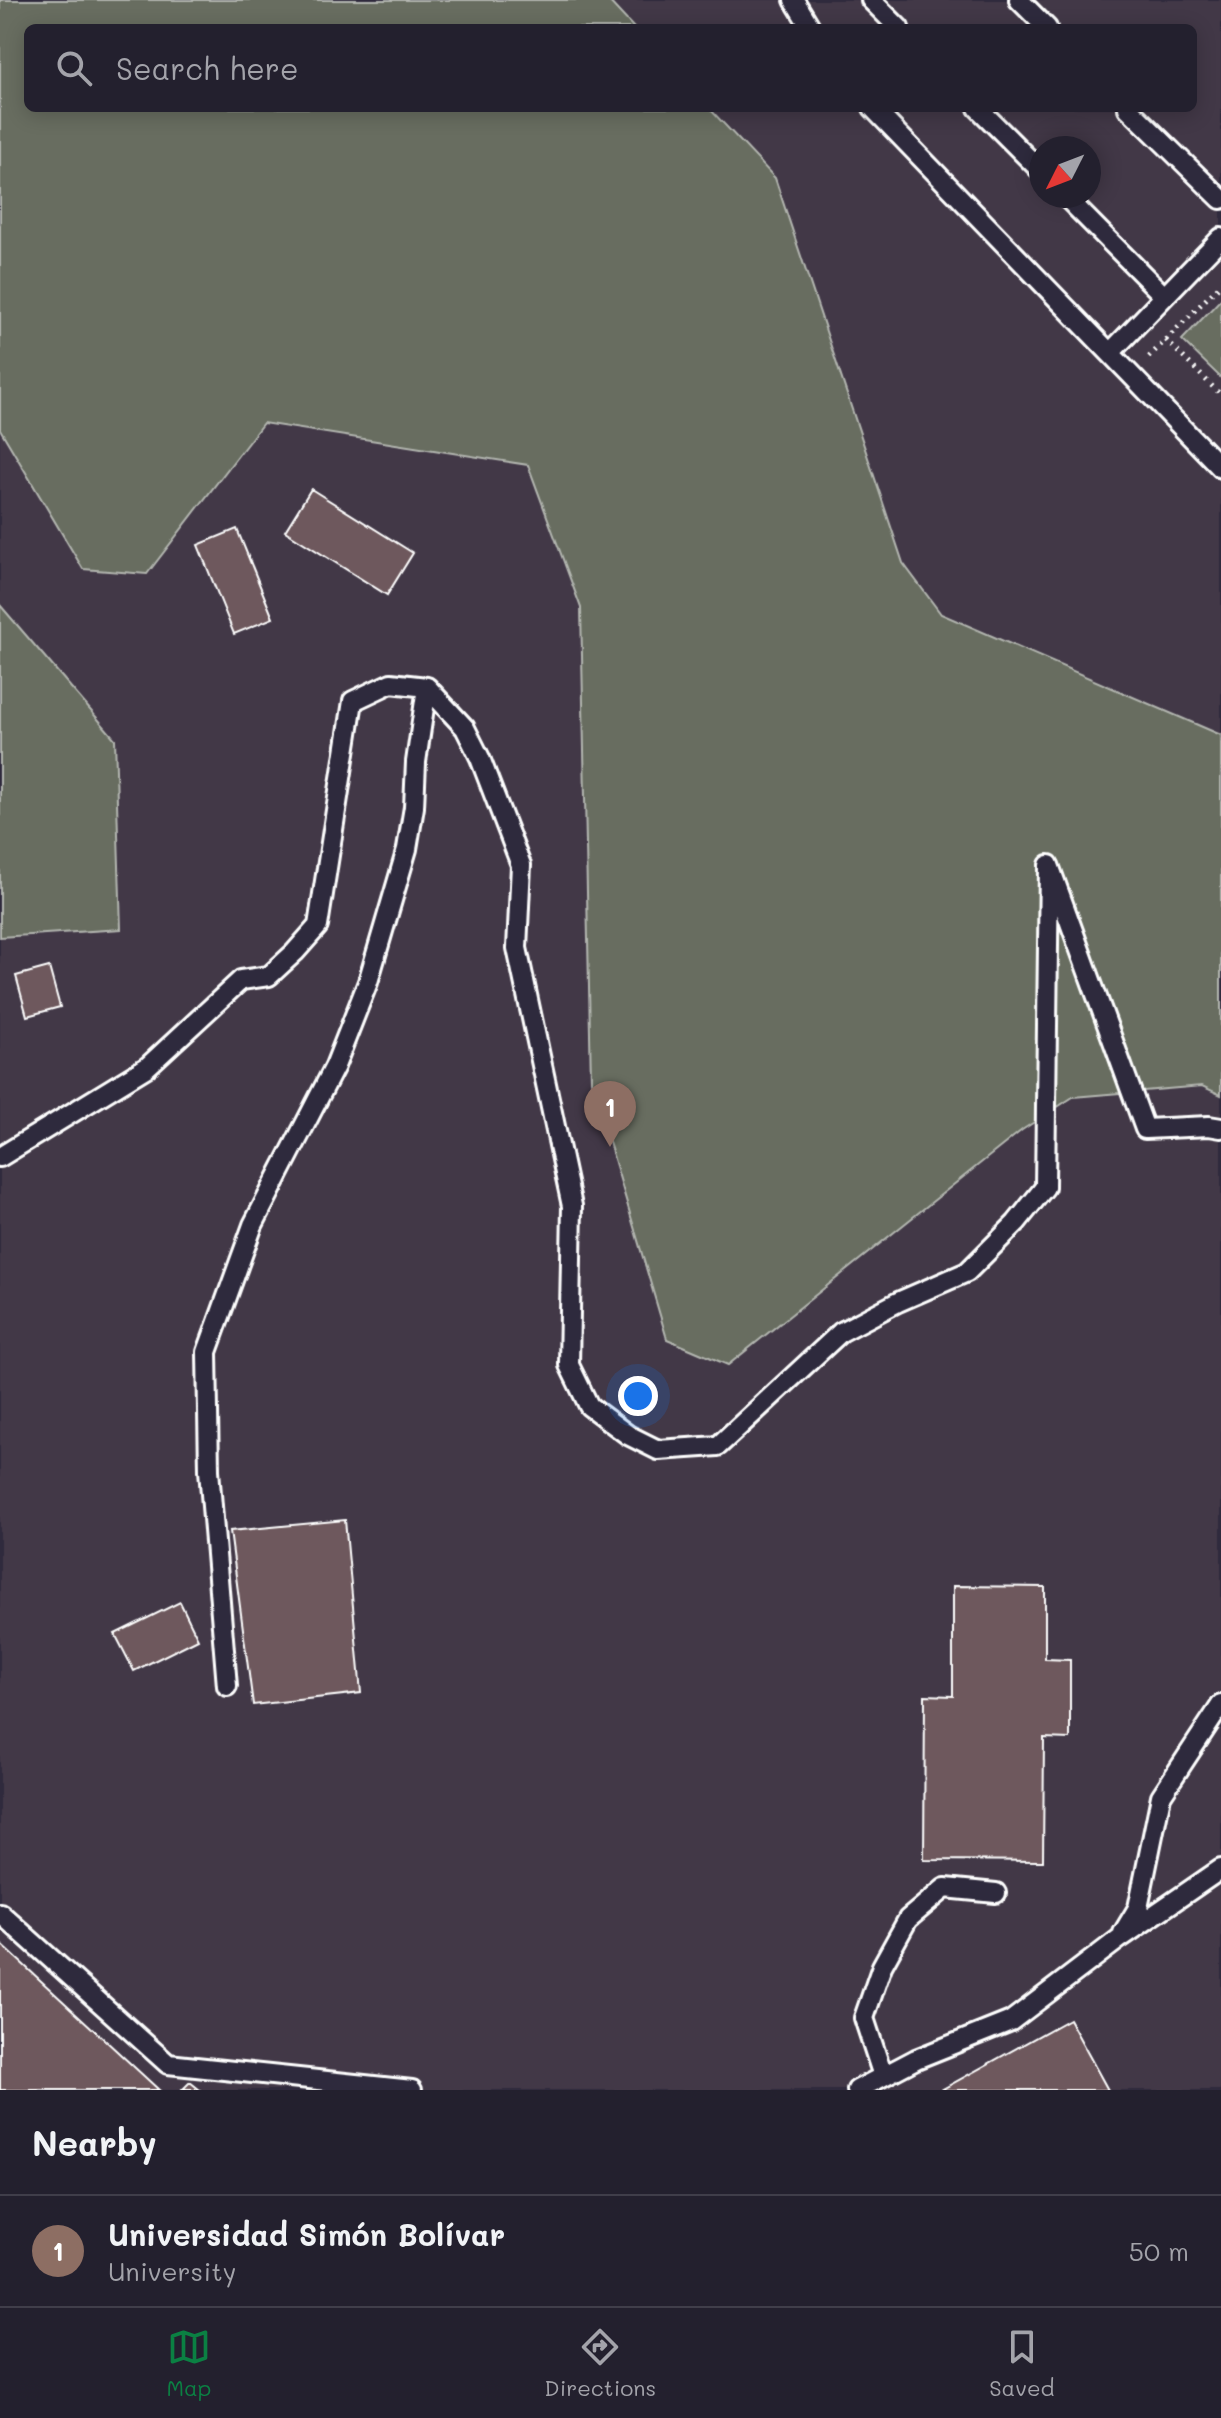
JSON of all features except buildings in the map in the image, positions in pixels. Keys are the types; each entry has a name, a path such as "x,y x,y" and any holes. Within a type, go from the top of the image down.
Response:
{"lane":[{"path":"794,0 809,24"},
{"path":"871,0 895,24"},
{"path":"1019,0 1043,24"},
{"path":"877,112 1221,468"},
{"path":"982,112 1029,159"},
{"path":"1132,112 1221,199"},
{"path":"1077,208 1164,296"},
{"path":"1110,353 1221,238"},
{"path":"0,1157 147,1067 241,980 269,976 318,926 353,701 391,683 427,687 465,728 480,758 521,865 517,948 572,1206 569,1365 589,1406 628,1435 658,1450 718,1446 841,1332 898,1302 967,1272 1016,1223 1045,1187 1049,865 1145,1129 1221,1128"},
{"path":"227,1686 209,1470 207,1352 253,1225 335,1066 368,982 407,849 427,687"},
{"path":"1119,1939 1138,1908 1161,1796 1221,1705"},
{"path":"857,2090 916,2059 1011,2021 1119,1939 1221,1869"},
{"path":"883,2076 864,2018 882,1966 908,1919 945,1888 996,1893"},
{"path":"0,1913 168,2064 412,2090"}],"path":[{"path":"1132,376 1221,284"},
{"path":"1166,340 1221,395"}],"shaded area":[{"path":"313,0 1221,0 1221,2090 0,2090 0,204 134,112 1197,112 1197,24 269,24"}],"green space":[{"path":"0,0 608,0 630,24 24,24 24,112 713,112 775,178 903,563 941,614 1221,735 1221,1095 1202,1086 1073,1097 1022,1130 728,1365 667,1339 591,1081 581,608 528,465 263,423 147,574 83,569 0,429"},
{"path":"1221,299 1221,378 1182,340"},
{"path":"0,605 115,739 121,929 0,937"}],"place":[{"name":"Universidad Simón Bolívar","path":"610,1147"}]}
